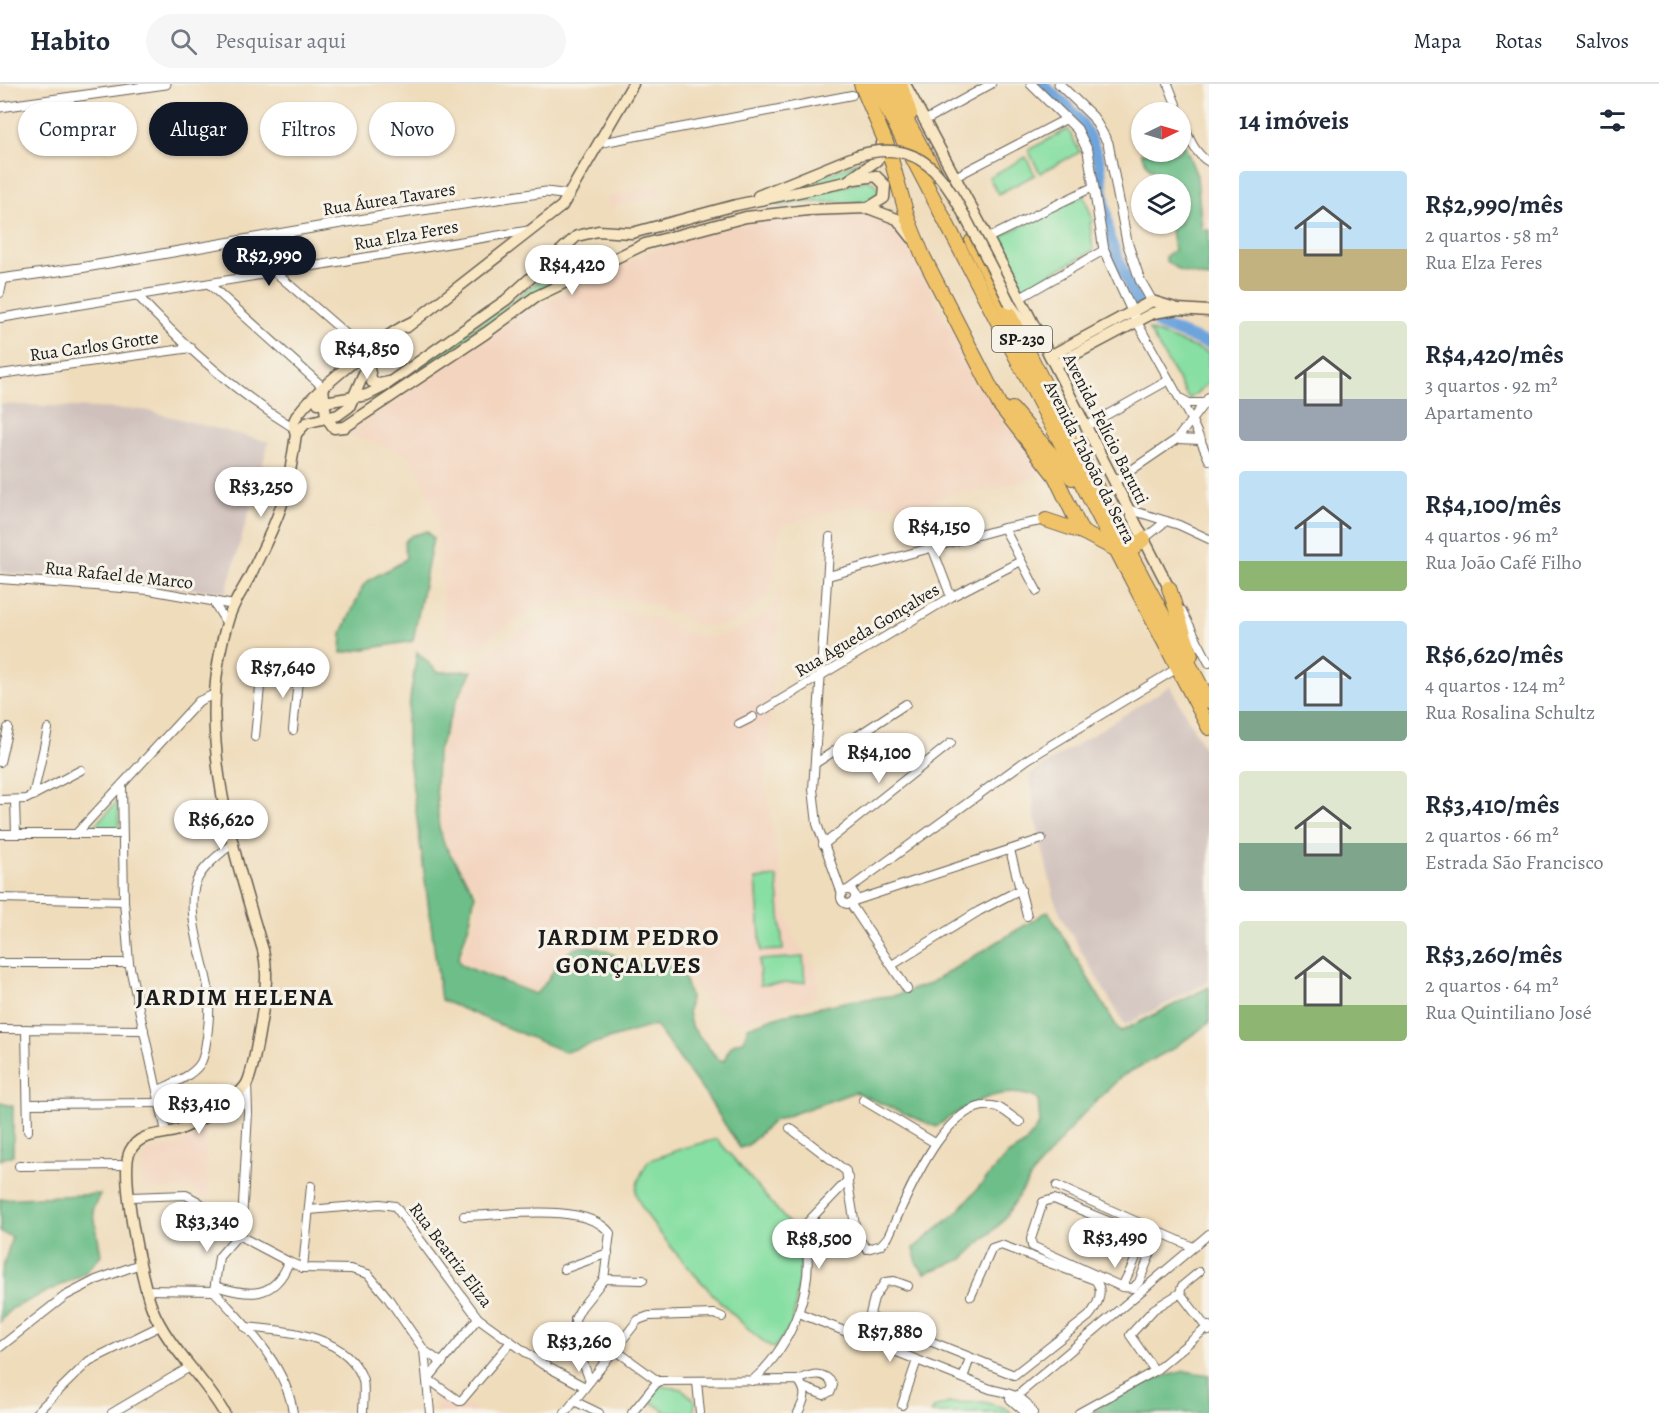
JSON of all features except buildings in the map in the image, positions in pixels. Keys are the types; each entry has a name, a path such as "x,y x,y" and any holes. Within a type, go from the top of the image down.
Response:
{"highway":[{"name":"Avenida Taboão da Serra","path":"874,84 1113,548 1209,728"},
{"name":"Avenida Taboão da Serra","path":"887,84 965,228 1129,551 1209,700"},
{"path":"900,84 916,136"},
{"path":"857,89 887,145 908,219 923,256 1009,420 1055,476 1082,532"},
{"path":"987,381 1069,475 1083,487"},
{"path":"1046,520 1068,504"},
{"path":"1046,520 1082,532 1113,548 1129,551 1144,539"},
{"path":"1169,588 1188,643 1194,672"}],"main road":[{"path":"224,1413 160,1326 145,1290 126,1165 130,1151 143,1138 178,1130 199,1120 233,1098 247,1084 267,975 264,951 234,842 217,767 215,694 227,624 282,504 297,430 296,417 323,387 552,215 570,195 633,84"},
{"path":"905,84 988,238 1015,301"},
{"path":"846,182 881,155 881,130"},
{"path":"736,205 856,156 873,152 901,153 922,161 936,170 954,194 1015,301"},
{"path":"303,409 324,400 355,398 374,392 506,300 565,246 586,232 632,233 736,205 872,175 881,179 885,185 884,198 868,208"},
{"path":"323,387 326,417 334,428 351,424 535,297 586,274 628,250 746,217 808,210 868,208 897,219 923,256"},
{"path":"565,246 562,267 570,273 586,274"},
{"name":"Avenida Felício Barutti","path":"1015,301 1050,356 1169,588"},
{"path":"1050,356 1081,346 1153,309 1209,311"},
{"path":"368,364 411,322"},
{"path":"297,430 313,420 343,412 355,398 370,358 368,353"},
{"path":"368,364 372,382 379,384 389,382"}],"street":[{"path":"0,107 166,84"},
{"path":"924,121 991,84"},
{"path":"1030,84 1083,137 1088,151 1104,250 1136,317 1192,421 1209,460"},
{"path":"1059,84 1092,117 1108,143 1127,242 1153,309"},
{"path":"1170,84 1175,102"},
{"path":"600,143 857,89"},
{"path":"955,177 1066,119"},
{"path":"1191,140 1199,155 1209,162"},
{"path":"988,238 1093,187"},
{"name":"Rua Áurea Tavares","path":"2,279 388,215 546,192 570,195"},
{"name":"Rua Elza Feres","path":"0,318 534,229"},
{"path":"1015,301 1104,250"},
{"path":"276,273 368,353"},
{"path":"0,293 2,279"},
{"path":"209,284 323,387"},
{"path":"138,296 162,323 191,348 266,410 297,430"},
{"name":"Rua Carlos Grotte","path":"0,374 191,348"},
{"path":"1085,427 1169,380"},
{"path":"1180,398 1189,403 1207,400"},
{"path":"1114,482 1177,439 1207,400"},
{"path":"1177,439 1201,440"},
{"path":"1128,509 1167,521 1209,539"},
{"path":"828,576 1004,528 1046,520"},
{"path":"1144,539 1167,521"},
{"path":"1004,528 1037,591"},
{"path":"830,537 814,805 823,845 845,891 854,894 852,902 907,989"},
{"path":"932,547 951,597"},
{"name":"Rua Agueda Gonçalves","path":"762,711 951,597 1021,561"},
{"name":"Rua Rafael de Marco","path":"0,579 149,590 234,605"},
{"name":"Avenida Felício Barutti","path":"1169,588 1209,663"},
{"path":"212,600 222,612 227,624"},
{"path":"845,891 1028,759 1176,669"},
{"path":"293,730 299,670"},
{"path":"77,833 201,699 219,673"},
{"path":"255,737 261,677"},
{"path":"201,699 215,694"},
{"path":"201,699 214,712"},
{"path":"816,763 906,704"},
{"path":"739,724 753,717"},
{"path":"0,762 8,728"},
{"path":"33,796 48,729"},
{"path":"823,845 951,743"},
{"path":"0,800 15,801 33,796 81,770"},
{"path":"122,785 124,901 129,963 166,1132"},
{"path":"15,801 16,834"},
{"path":"0,834 122,834"},
{"path":"852,902 1042,839"},
{"path":"157,1091 179,1081 194,1070 204,1055 210,1007 209,989 196,933 194,892 207,866 234,842"},
{"path":"1010,850 1027,916"},
{"path":"892,965 979,911 1021,889"},
{"path":"0,898 124,901"},
{"path":"0,963 129,963"},
{"path":"0,1029 144,1030"},
{"path":"26,1029 28,1131"},
{"path":"247,1084 244,1211 238,1235 219,1257 214,1288 285,1381 291,1394 293,1413"},
{"path":"233,1098 248,1112"},
{"path":"863,1100 935,1143"},
{"path":"28,1104 160,1103"},
{"path":"790,1128 840,1164 849,1179 857,1237 867,1249 881,1245 888,1237 935,1143 967,1112 981,1107 997,1107 1020,1122"},
{"path":"19,1166 126,1165"},
{"path":"752,1381 762,1373 799,1313 808,1251 802,1228 849,1179"},
{"path":"303,1268 311,1186"},
{"path":"1057,1186 1193,1247"},
{"path":"130,1197 186,1195 199,1202 238,1235 289,1262 303,1268 351,1269 368,1274 388,1298 424,1350 442,1363"},
{"path":"1122,1287 1139,1247 1137,1233 1054,1199 1043,1202 1031,1239 1032,1246 1122,1287 1132,1288 1139,1282 1159,1232"},
{"name":"Rua Beatriz Eliza","path":"309,1210 380,1204 395,1206 478,1318 510,1343 587,1384"},
{"path":"464,1216 530,1213 573,1215 603,1224 610,1233 604,1279 575,1319 574,1331 587,1384"},
{"path":"1015,1398 1209,1234"},
{"path":"908,1286 894,1281 885,1282 870,1308 873,1318 1010,1375 1017,1374 1089,1316 1096,1307 1100,1291 1095,1280 1001,1245 992,1248 971,1296"},
{"path":"564,1269 608,1253"},
{"path":"145,1290 214,1288 246,1294 257,1293 274,1286 289,1262"},
{"path":"0,1347 65,1296 96,1280 140,1264"},
{"path":"1155,1371 1130,1335 1154,1309 1180,1293 1182,1286 1199,1272"},
{"path":"604,1279 643,1280"},
{"path":"1079,1413 1155,1371 1208,1329 1180,1293"},
{"path":"799,1313 1025,1401 1033,1413"},
{"path":"565,1413 614,1349 644,1317 715,1314 722,1317"},
{"path":"428,1378 478,1318"},
{"path":"36,1413 89,1361 160,1326"},
{"path":"245,1327 289,1331 328,1344 352,1362 363,1382 363,1413"},
{"path":"428,1378 461,1401 510,1343"},
{"path":"614,1349 658,1381 798,1380 818,1374 828,1377 833,1385 831,1391 824,1395 805,1388 798,1380"},
{"path":"424,1350 430,1413"},
{"path":"963,1378 970,1358"},
{"path":"902,1405 905,1390 917,1360"},
{"path":"112,1413 190,1367"},
{"path":"632,1413 658,1381"},
{"path":"697,1382 700,1413"},
{"path":"798,1413 806,1398 805,1388"},
{"path":"1015,1398 1026,1413"},
{"path":"574,1401 599,1413"}],"shaded area":[{"path":"1209,171 1209,228 1203,227 1200,177"},
{"path":"660,185 662,196 609,208 607,196"},
{"path":"868,213 890,222 899,230 959,346 999,415 1045,471 1034,478 1012,485 969,493 955,492 929,503 909,506 860,504 785,524 780,530 775,553 774,581 767,596 736,622 715,626 694,624 682,616 630,599 587,598 555,603 531,612 474,647 453,643 445,634 437,516 416,466 410,457 399,451 348,434 504,325 566,292 605,279 629,261 688,238 726,228 785,217"},
{"path":"0,404 145,410 269,442 226,592 0,572"},
{"path":"781,592 765,785 788,919 794,939 816,969 819,984 815,996 803,1004 741,1022 709,1007 692,981 674,960 657,948 628,938 569,949 537,989 528,989 461,962 478,915 481,893 466,877 444,838 440,795 441,754 454,713 474,671 501,642 532,625 567,613 597,609 623,611 660,619 693,635 710,637 731,633 750,623 767,612"},
{"path":"1170,686 1209,757 1209,982 1125,1025 1065,924 1055,901 1035,818 1030,774"},
{"path":"204,1127 209,1201 189,1187 145,1190 140,1169 147,1151 178,1146"},
{"path":"435,1388 453,1405 475,1407 477,1413 436,1413"}],"green space":[{"path":"1068,129 1080,152 1040,173 1028,150"},
{"path":"874,157 845,176 776,195"},
{"path":"1026,157 1035,175 998,194 989,177"},
{"path":"1191,161 1197,176 1202,230 1209,230 1209,278 1181,271 1166,261 1166,256 1174,250 1172,234 1191,234 1191,174 1157,174 1157,170 1149,168 1146,162"},
{"path":"868,180 877,185 879,200 812,202 779,206 778,203"},
{"path":"1084,195 1093,221 1090,223 1093,251 1019,290 995,239"},
{"path":"553,271 558,283 514,307 372,405 372,401"},
{"path":"1149,330 1209,353 1209,383 1189,399"},
{"path":"427,531 433,538 413,641 341,653 342,633 363,586 406,558 404,542 411,536"},
{"path":"417,652 438,672 472,671 458,697 437,753 436,787 439,827 444,844 475,894 470,921 458,959 461,965 535,994 545,984 565,955 579,947 596,947 636,964 677,967 685,980 690,997 688,1012 691,1026 718,1059 724,1061 733,1044 744,1041 748,1027 782,1015 850,1001 897,995 929,984 1048,911 1120,1032 1209,987 1209,1023 1172,1049 1122,1076 1080,1117 1035,1171 1002,1222 963,1259 925,1273 917,1264 914,1248 958,1211 1006,1156 1024,1145 1040,1123 1038,1099 1024,1094 997,1095 971,1104 936,1127 855,1092 773,1121 748,1145 740,1148 708,1098 655,1025 565,1052 441,1000 407,744 407,720"},
{"path":"118,801 119,831 91,829"},
{"path":"777,877 783,950 761,951 756,879"},
{"path":"803,957 805,982 760,985 759,960"},
{"path":"0,1103 13,1106 13,1155 0,1160"},
{"path":"717,1139 797,1233 803,1248 792,1325 774,1348 742,1323 695,1275 654,1225 641,1205 636,1191 648,1161"},
{"path":"100,1194 93,1209 101,1255 84,1274 11,1309 0,1322 0,1277 12,1237 0,1232 0,1199"},
{"path":"1185,1371 1209,1375 1209,1413 1091,1413 1132,1385"},
{"path":"660,1386 682,1389 695,1401 694,1413 667,1413 649,1400"},
{"path":"984,1402 1008,1409 1011,1413 931,1413 934,1408 949,1403"}],"waterway":[{"path":"1041,84 1065,104 1082,124 1091,141 1099,161 1109,238 1135,299 1160,325 1209,344"}],"district":[{"name":"JARDIM PEDRO GONÇALVES","path":"629,951"},
{"name":"JARDIM HELENA","path":"235,997"}]}
